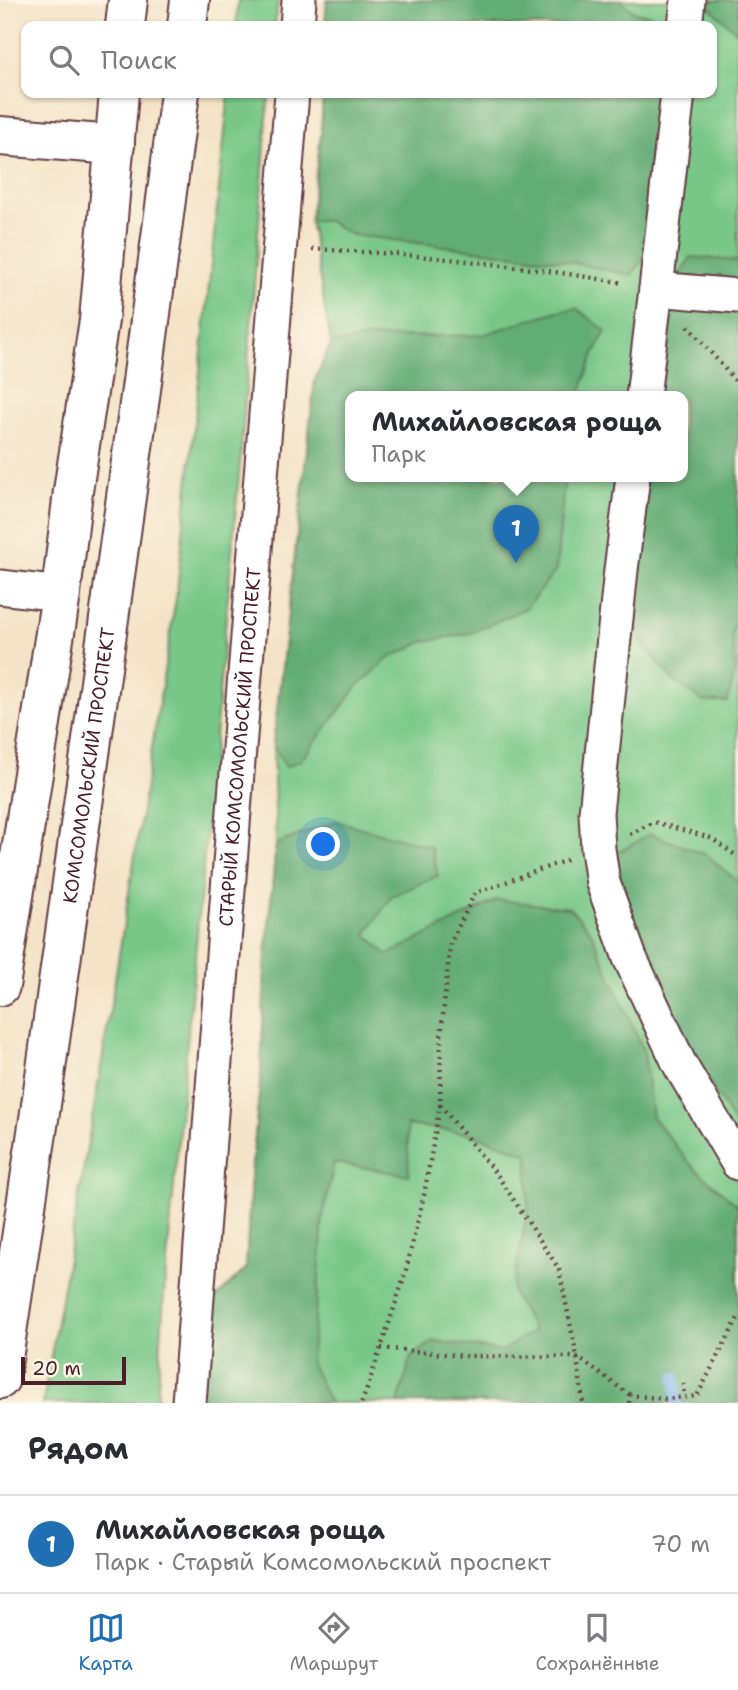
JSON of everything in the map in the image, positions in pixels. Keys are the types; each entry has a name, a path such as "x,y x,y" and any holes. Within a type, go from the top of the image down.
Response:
{"main road":[{"path":"126,21 128,0"},
{"path":"188,21 190,0"},
{"path":"0,986 61,594 73,491 99,320 118,98"},
{"name":"КОМСОМОЛЬСКИЙ ПРОСПЕКТ","path":"0,1379 140,397 179,98"},
{"path":"0,136 115,145 173,153"}],"street":[{"path":"297,21 299,0"},
{"path":"686,21 688,0"},
{"name":"СТАРЫЙ КОМСОМОЛЬСКИЙ ПРОСПЕКТ","path":"189,1403 234,798 292,98"},
{"path":"644,391 677,98"},
{"path":"656,289 738,296"},
{"path":"632,482 596,813 603,883 630,958 680,1065 738,1163"},
{"path":"0,587 61,594"}],"path":[{"path":"280,247 413,255 548,270 656,289 738,384"},
{"path":"361,1403 404,1278 424,1195 440,1105 442,1037 450,944 475,893 598,849 654,822 710,838 738,857"},
{"path":"440,1105 498,1176 559,1269 577,1357 583,1403"},
{"path":"381,1348 466,1356 577,1357 630,1395 666,1399 697,1395 738,1318"},
{"path":"683,1383 684,1397"},
{"path":"629,1403 630,1395"}],"green space":[{"path":"238,0 278,0 276,21 236,21"},
{"path":"327,0 738,0 738,1403 203,1403 204,1309 246,1269 251,1175 261,1075 265,967 276,844 273,745 315,380 331,344 310,220 323,98 717,98 717,21 325,21"},
{"path":"327,0 620,0 633,11 666,21 325,21"},
{"path":"702,0 738,0 738,33"},
{"path":"228,98 269,98 241,453 164,1294 157,1403 43,1403 102,1061 177,591"},
{"path":"323,98 664,98 646,256 631,275 565,261 352,235 327,221 310,220"},
{"path":"691,257 738,261 738,622 732,631 735,670 728,702 704,702 674,681 641,642 629,602 643,482 688,482 688,391 654,391 662,328 677,278"},
{"path":"576,308 606,331 594,354 581,391 345,391 345,482 565,482 556,570 526,608 471,633 423,642 389,658 358,686 301,760 286,767 273,745 315,380 331,344 367,338 482,335 554,312"},
{"path":"336,821 431,847 438,876 392,896 366,934 387,955 497,900 570,908 591,932 644,1052 652,1117 692,1166 738,1206 738,1403 398,1403 411,1357 434,1341 501,1351 534,1331 512,1292 528,1209 528,1154 472,1134 407,1125 409,1175 334,1163 323,1216 310,1362 330,1403 203,1403 204,1309 246,1269 251,1175 261,1075 265,967 276,844"},
{"path":"650,834 707,855 738,882 738,1129 698,1063 620,893 615,854"}],"waterway":[{"path":"675,1377 677,1403"}],"place":[{"name":"Михайловская роща","path":"516,563"}]}
